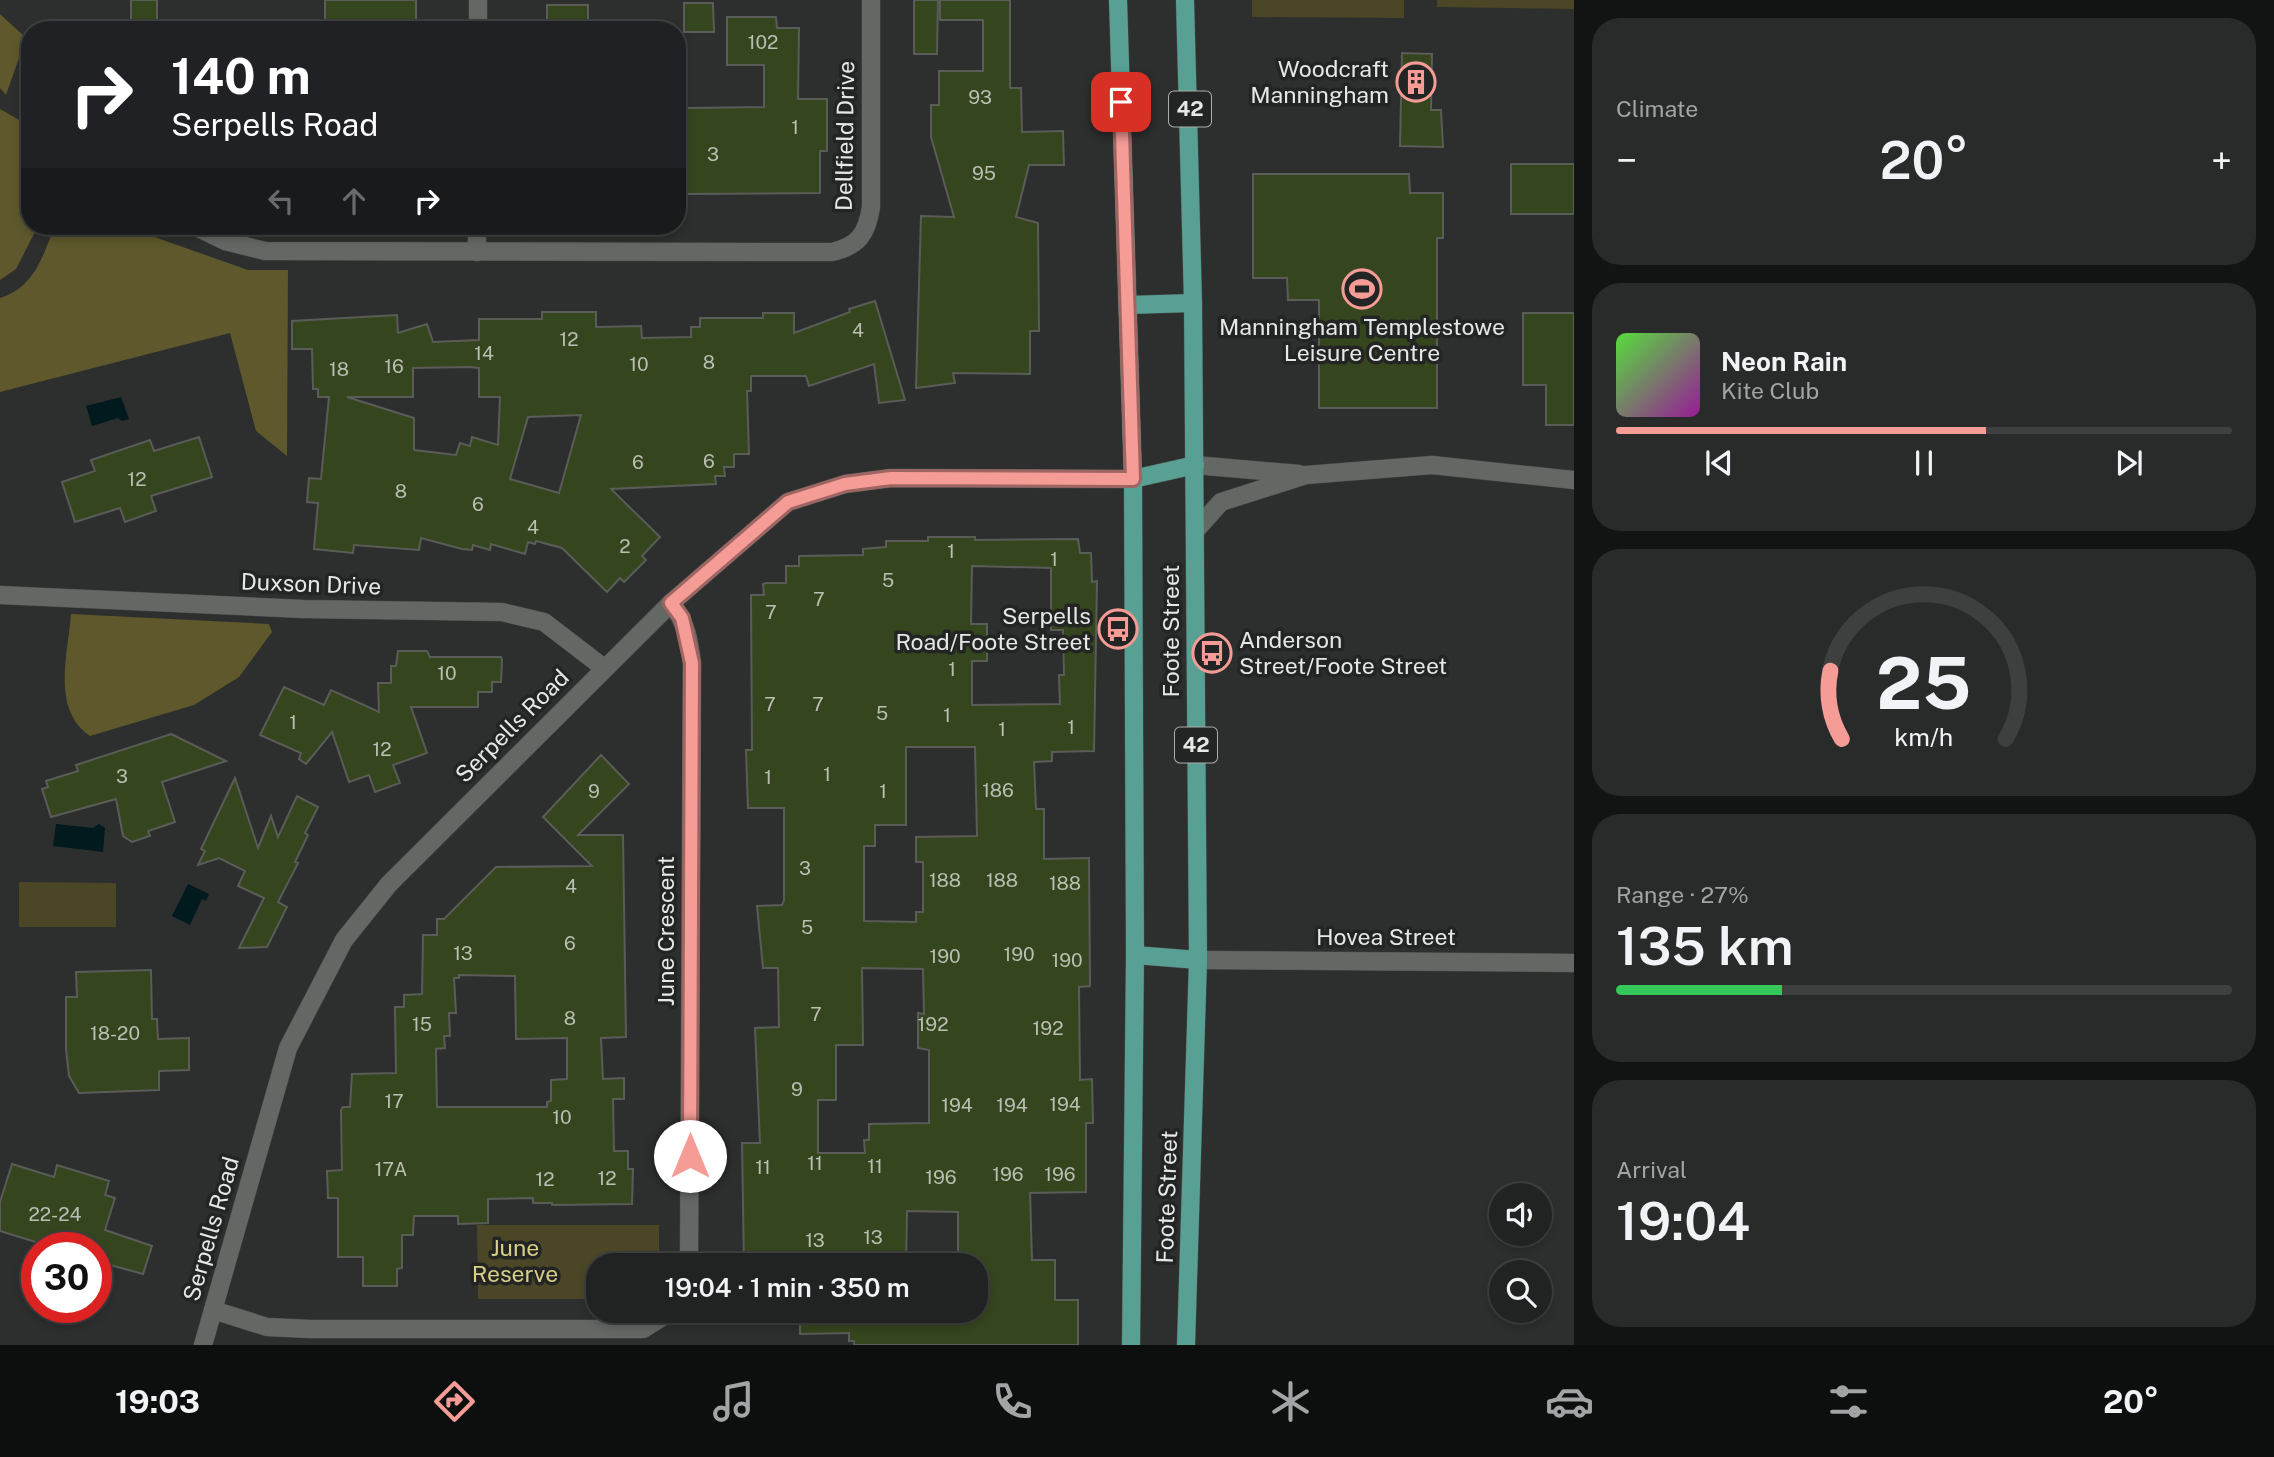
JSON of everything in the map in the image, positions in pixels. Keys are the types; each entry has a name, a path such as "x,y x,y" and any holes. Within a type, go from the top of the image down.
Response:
{"main road":[{"name":"Foote Street","path":"1118,0 1133,479 1135,955 1131,1345"},
{"name":"Foote Street","path":"1185,0 1193,303 1198,960 1186,1345"},
{"path":"1128,305 1193,303"},
{"path":"1133,479 1195,465"},
{"path":"1135,955 1198,960"}],"street":[{"path":"478,0 478,21"},
{"name":"Dellfield Drive","path":"477,252 832,252 848,248 862,239 870,215 871,0"},
{"path":"214,235 265,251 477,252 477,235"},
{"path":"1195,465 1306,475 1432,465 1574,480"},
{"path":"1196,530 1222,502 1306,475"},
{"name":"Serpells Road","path":"203,1345 288,1048 344,940 389,884 671,603 788,502 845,484 891,478 1133,479"},
{"name":"Duxson Drive","path":"0,595 303,609 502,612 544,622 604,668"},
{"name":"June Crescent","path":"671,603 682,618 692,663 689,1253"},
{"name":"Hovea Street","path":"1198,960 1574,962"},
{"path":"213,1310 267,1327 310,1329 643,1329 653,1323"}],"green space":[{"path":"1252,0 1404,0 1404,18 1252,17"},
{"path":"1437,0 1574,0 1574,9 1437,7"},
{"path":"19,882 116,883 116,927 19,927"},
{"name":"June Reserve","path":"477,1225 659,1225 659,1253 586,1253 586,1299 478,1299"}],"shaded area":[{"path":"0,14 21,33 21,52 6,95 0,88"},
{"path":"0,109 21,121 21,235 33,235 16,269 0,280"},
{"path":"51,235 149,235 248,270 288,270 287,456 256,431 230,333 0,392 0,298 22,286 41,260"},
{"path":"71,614 269,624 272,632 239,677 194,705 90,736 78,725 66,696 65,664"}],"water":[{"path":"121,397 129,419 122,421 118,418 92,426 86,406"},
{"path":"56,824 93,828 99,824 105,828 103,852 53,846"},
{"path":"188,884 209,894 206,901 202,899 190,925 172,916"}],"building":[{"path":"131,0 157,0 157,21 131,21"},
{"path":"325,0 416,0 416,21 325,21"},
{"path":"914,0 938,0 937,54 914,54"},
{"path":"940,0 1010,0 1010,88 1021,88 1022,132 1063,131 1064,165 1029,165 1016,217 1038,223 1039,331 1030,331 1030,374 953,373 955,383 916,388 921,216 954,217 931,137 931,105 939,105 939,71 983,71 983,20 940,20"},
{"path":"684,3 713,3 714,32 686,32"},
{"path":"547,5 588,5 588,21 547,21"},
{"path":"727,17 776,17 777,28 799,28 798,99 827,99 827,151 820,151 820,193 687,194 686,108 764,107 764,65 727,65"},
{"name":"Woodcraft Manningham","path":"1402,53 1432,54 1431,110 1441,110 1443,147 1400,146"},
{"path":"1511,164 1574,164 1574,214 1511,214"},
{"name":"Manningham Templestowe Leisure Centre","path":"1253,174 1409,174 1410,193 1443,193 1443,238 1437,238 1437,408 1319,408 1319,300 1288,300 1287,278 1253,278"},
{"path":"875,301 905,400 879,403 874,364 809,386 806,376 751,376 751,391 747,391 749,454 734,454 734,467 724,467 725,476 715,476 716,484 611,489 660,537 642,556 646,560 624,582 620,578 607,592 562,548 536,541 535,544 528,542 525,554 491,544 490,550 473,545 472,550 421,538 419,550 354,545 353,553 314,549 318,503 307,502 309,478 321,479 329,397 318,397 318,389 313,389 312,349 292,349 292,321 397,315 398,333 427,324 433,342 479,340 479,319 542,319 542,312 596,312 596,327 641,326 642,338 691,337 691,327 700,327 700,318 763,318 763,313 794,313 794,333 850,312 849,309","holes":["413,368 479,368 479,397 500,397 498,445 472,437 470,446 460,443 456,455 414,450 414,418 347,397 413,397","581,415 559,493 510,479 528,417"]},
{"path":"1523,313 1574,313 1574,425 1546,425 1546,385 1523,385"},
{"path":"199,437 212,477 151,496 156,511 125,522 120,508 75,522 62,482 95,471 91,460 150,440 154,451"},
{"path":"928,537 975,537 975,540 1078,539 1080,553 1091,553 1092,582 1097,581 1094,751 1052,752 1052,761 1034,762 1036,809 1044,809 1044,859 1089,858 1090,986 1079,987 1080,1080 1092,1079 1093,1123 1086,1123 1086,1192 1030,1193 1032,1260 1055,1260 1055,1300 1078,1300 1078,1345 854,1345 854,1341 849,1341 849,1333 800,1334 800,1323 988,1323 988,1253 958,1253 958,1212 907,1211 906,1253 744,1253 742,1143 760,1143 755,1028 779,1027 778,968 763,968 757,906 782,905 784,900 784,808 748,808 746,750 752,750 751,595 764,595 763,584 786,583 786,566 799,566 799,556 863,555 863,549 886,547 886,541 928,541","holes":["972,566 1051,568 1051,630 1063,630 1064,675 1059,675 1060,704 972,705 972,661 987,661 987,624 971,624","906,747 975,747 977,836 916,837 916,862 923,862 923,912 916,912 916,922 864,921 864,846 875,846 875,825 906,825","862,968 923,969 924,1014 918,1013 918,1048 929,1050 929,1123 869,1124 869,1140 864,1140 865,1153 818,1153 818,1100 836,1100 836,1045 863,1045"]},
{"path":"398,651 427,651 430,657 501,657 502,660 501,682 492,682 492,692 478,692 478,707 411,707 427,753 393,765 400,783 375,792 369,775 349,782 332,732 306,764 299,759 301,753 260,735 284,687 324,705 331,690 379,712 378,683 391,683 391,666 396,666"},
{"path":"171,734 226,761 162,782 175,822 148,831 150,836 132,842 123,836 116,799 51,817 42,789 48,787 46,781 78,771 76,765"},
{"path":"601,755 629,784 578,835 623,835 626,1037 601,1038 603,1079 624,1078 624,1099 613,1099 614,1151 628,1151 628,1169 633,1169 632,1204 552,1205 533,1203 533,1198 488,1199 488,1223 458,1224 458,1216 414,1216 413,1235 402,1235 402,1268 397,1269 397,1286 363,1286 363,1257 338,1257 338,1198 328,1198 327,1171 342,1170 341,1110 343,1107 350,1107 352,1074 396,1073 395,1007 404,1007 404,995 422,994 423,935 437,935 437,919 444,919 496,867 592,866 543,817","holes":["459,975 515,976 516,1039 567,1038 567,1079 551,1080 551,1101 547,1102 547,1107 437,1107 436,1049 445,1048 444,1036 450,1036 449,1013 456,1013 454,978 459,978"]},
{"path":"235,778 258,848 271,816 278,837 297,796 318,807 305,833 308,835 295,862 298,863 278,902 287,907 267,947 239,948 264,898 238,886 245,871 219,858 198,865 205,851 201,849"},
{"path":"151,970 152,1019 157,1019 158,1039 189,1038 189,1070 159,1071 159,1090 79,1093 69,1076 66,1049 66,997 77,997 76,972"},
{"path":"12,1164 54,1177 57,1165 109,1181 105,1195 115,1198 105,1230 111,1232 21,1232 21,1237 0,1231 0,1202"},
{"path":"112,1232 152,1246 143,1274 112,1265"}],"place":[{"name":"Woodcraft Manningham","path":"1416,82"},
{"name":"Manningham Templestowe Leisure Centre","path":"1362,289"},
{"name":"Serpells Road/Foote Street","path":"1118,629"},
{"name":"Anderson Street/Foote Street","path":"1212,653"}],"route":[{"path":"690,1156 692,663 689,638 682,618 671,603 788,502 845,484 891,478 1133,479 1121,102"}]}
